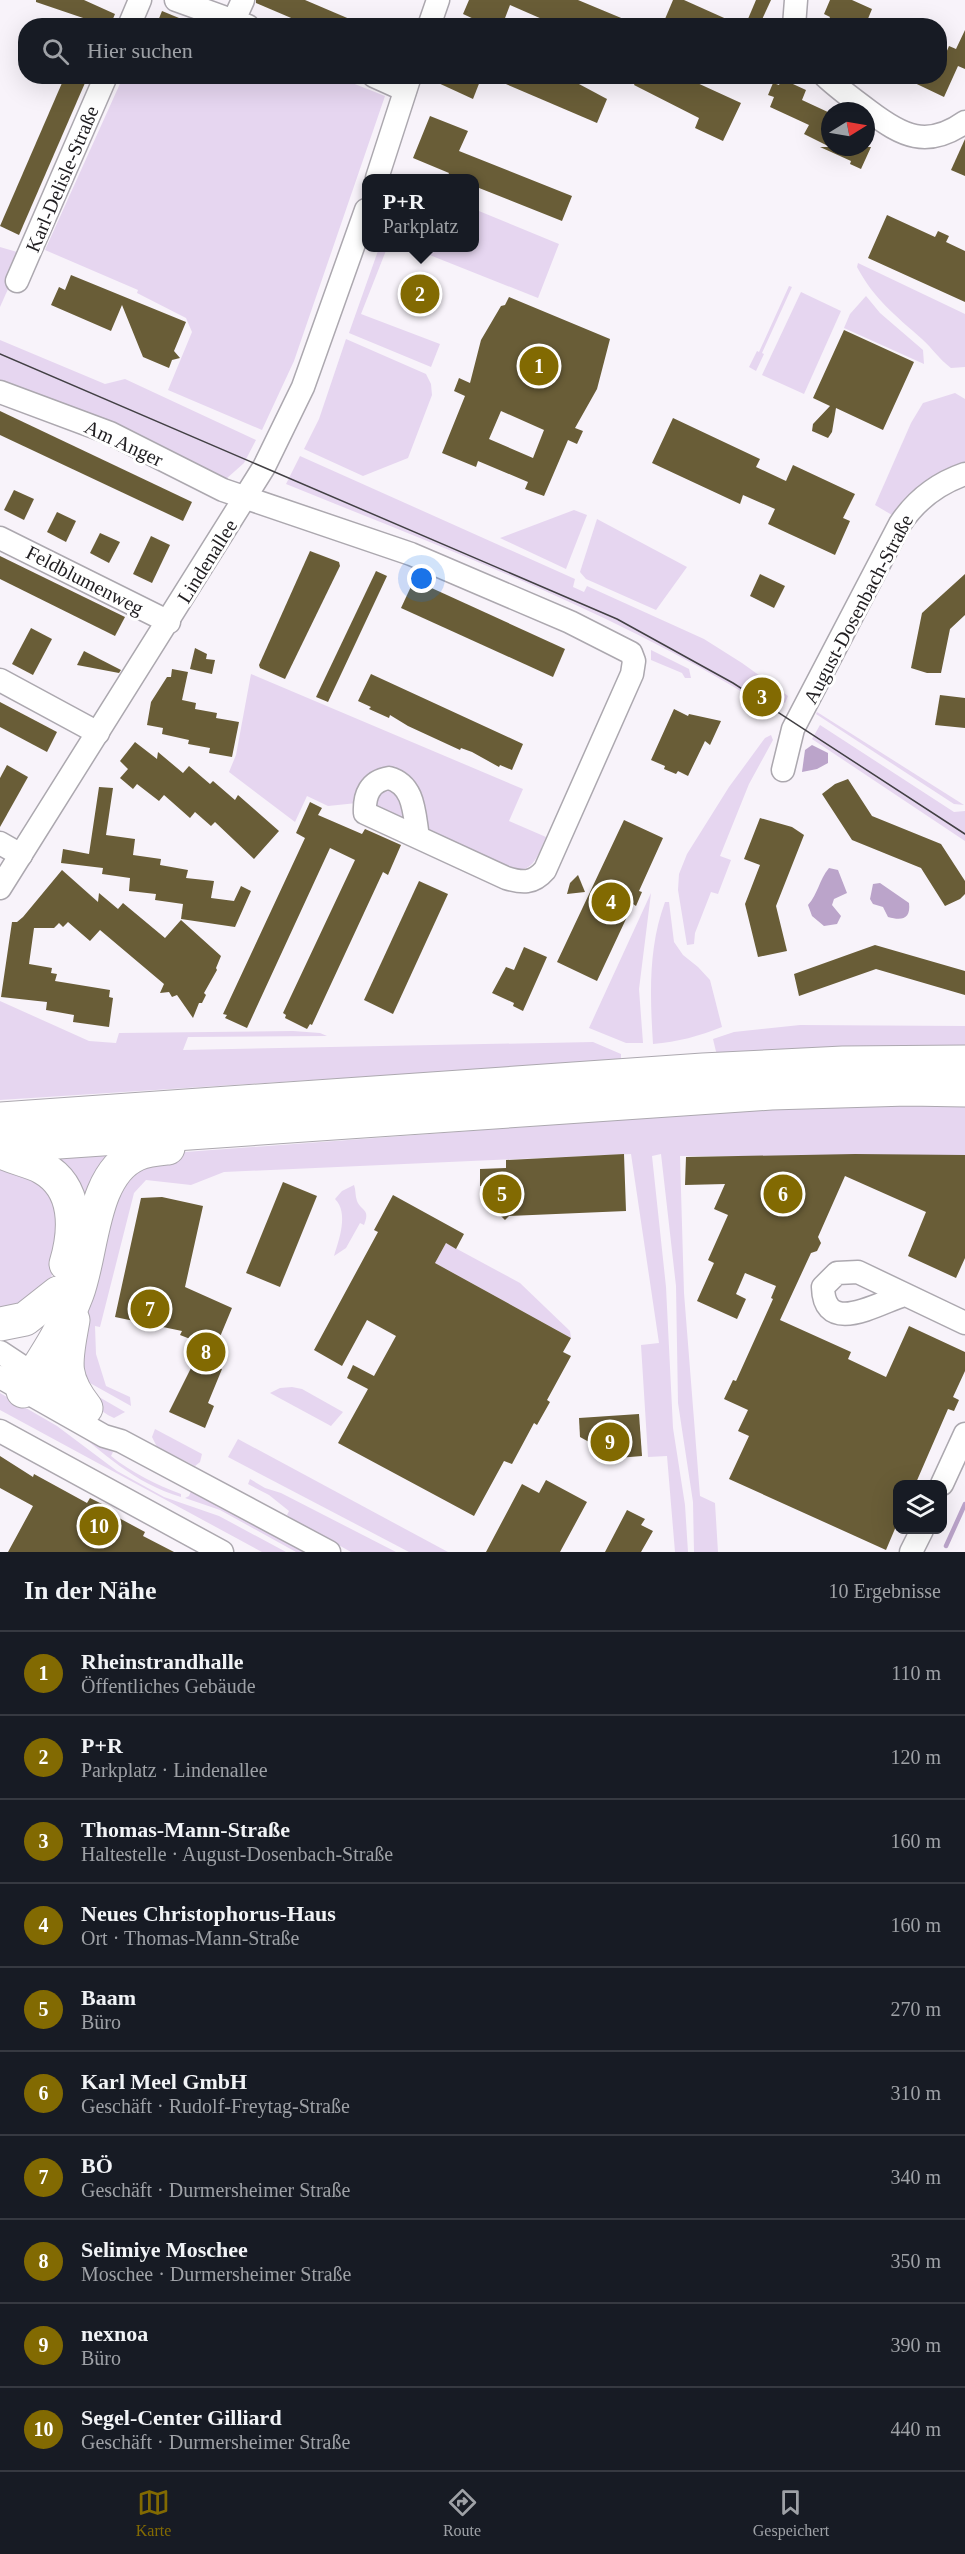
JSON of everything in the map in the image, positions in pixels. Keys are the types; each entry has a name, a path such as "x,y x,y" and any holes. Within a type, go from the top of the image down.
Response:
{"highway":[{"path":"0,1119 715,1069 854,1062 965,1062"},
{"path":"0,1146 771,1093 908,1089 965,1090"},
{"path":"13,1373 64,1326 68,1293 102,1194 111,1177 123,1162 155,1149 243,1142 265,1136 286,1126"},
{"path":"0,1151 12,1158 43,1168 58,1179 68,1195 72,1211 72,1235 66,1366 71,1388 86,1408"},
{"path":"0,1324 25,1319 68,1293"}],"street":[{"path":"132,18 140,0"},
{"path":"176,0 242,15"},
{"path":"432,18 438,0"},
{"path":"795,18 796,0"},
{"name":"Karl-Delisle-Straße","path":"17,281 103,84"},
{"path":"378,174 407,84"},
{"path":"835,84 886,124 907,135 932,136 950,131 965,122"},
{"name":"Lindenallee","path":"0,888 169,622 264,467 303,387 362,221"},
{"name":"Am Anger","path":"0,392 110,434 245,499 411,554 570,622 631,653 634,661 632,674 539,877 532,881 520,882 475,865 418,837"},
{"name":"August-Dosenbach-Straße","path":"783,770 793,729 900,524 913,507 927,495 965,474"},
{"name":"Feldblumenweg","path":"0,538 169,622"},
{"path":"0,680 98,733"},
{"path":"0,843 21,855"},
{"path":"904,1295 965,1323"},
{"path":"13,1373 86,1408 110,1425 121,1441"},
{"path":"13,1373 104,1436 121,1441 329,1552"},
{"path":"0,1431 222,1552"},
{"path":"944,1480 965,1434"},
{"path":"911,1552 920,1534"}],"shaded area":[{"path":"120,84 355,84 385,96 294,361 262,430 168,390 192,332 186,318 137,293 138,290 45,250"},
{"path":"479,211 559,244 538,298 422,252 479,252"},
{"path":"0,247 17,252 20,262 0,307"},
{"path":"378,252 385,252 361,314 440,344 431,367 349,333"},
{"path":"858,263 965,314 965,367 951,368 894,314 878,298 857,267"},
{"path":"789,286 792,287 756,371 749,367 757,351 759,352"},
{"path":"801,292 841,311 804,394 762,375"},
{"path":"866,296 880,313 923,350 924,364 844,328 850,314"},
{"path":"346,339 426,374 431,384 432,395 408,458 363,476 304,449 319,419"},
{"path":"0,340 105,384 125,379 256,440 244,463 226,479 0,383"},
{"path":"955,393 965,399 965,467 897,518 875,505 911,423 923,403"},
{"path":"300,456 575,579 573,587 584,592 587,586 704,639 788,696 785,703 769,693 762,704 648,640 589,611 469,558 286,484"},
{"path":"574,510 587,515 566,569 500,538"},
{"path":"597,519 687,567 656,610 586,579 580,572"},
{"path":"651,650 689,669 691,678 685,678 682,673 651,660"},
{"path":"251,674 523,789 509,821 546,837 536,860 528,867 516,870 423,828 405,778 357,803 328,806 307,796 295,822 229,772 236,755"},
{"path":"817,712 964,805 954,804 816,714"},
{"path":"820,725 954,812 965,811 965,841 812,739"},
{"path":"771,735 773,740 749,784 720,856 731,860 718,894 711,892 695,933 694,944 687,945 678,890 679,874 687,854 729,787 765,738"},
{"path":"812,745 828,753 828,763 817,769 802,772 805,750"},
{"path":"391,786 402,794 409,825 375,812 375,795"},
{"path":"829,868 838,870 847,893 834,899 832,905 841,916 837,924 824,926 812,916 808,905"},
{"path":"880,883 909,903 907,916 901,919 888,917 883,907 873,904 870,899 873,884"},
{"path":"651,893 639,989 643,1043 626,1043 589,1028"},
{"path":"665,902 669,902 674,942 683,955 710,980 722,1027 688,1038 653,1044 651,990 653,954 659,919"},
{"path":"0,1001 89,1041 116,1043 119,1033 293,1031 320,1033 327,1036 188,1037 183,1050 593,1042 621,1054 621,1060 0,1100"},
{"path":"800,1025 965,1026 965,1052 718,1060 713,1039 734,1032"},
{"path":"965,1102 965,1156 680,1156 684,1293 700,1496 715,1503 718,1552 694,1552 693,1502 678,1403 676,1286 661,1154 652,1156 666,1287 673,1428 685,1505 688,1552 675,1552 667,1456 648,1457 641,1345 659,1343 631,1154 224,1172 191,1185 146,1180 134,1193 100,1327 95,1326 96,1354 106,1386 130,1397 131,1406 81,1378 75,1349 110,1190 158,1154 537,1126 584,1116"},
{"path":"119,1151 72,1269 44,1159"},
{"path":"0,1163 50,1183 62,1238 47,1293 0,1316"},
{"path":"354,1185 357,1201 366,1213 366,1220 364,1225 360,1223 346,1248 334,1256 342,1219 335,1199 342,1191"},
{"path":"446,1243 520,1283 570,1331 571,1338 435,1263"},
{"path":"80,1386 125,1412 114,1418 108,1415 95,1405"},
{"path":"280,1388 302,1389 343,1412 331,1426 270,1393"},
{"path":"0,1393 57,1426 117,1471 164,1497 219,1516 286,1552 262,1552 0,1410"},
{"path":"66,1422 113,1452 111,1456 127,1468 154,1483 181,1494 181,1497 149,1484 120,1466"},
{"path":"155,1429 202,1454 200,1462 195,1466 157,1447 152,1437"},
{"path":"238,1439 448,1552 409,1552 228,1457"},
{"path":"250,1479 396,1552 351,1552 287,1515 289,1511 269,1495 248,1484"},
{"path":"191,1491 307,1552 296,1552 220,1510 185,1498"}],"building":[{"path":"36,0 84,0 115,14 113,18 83,18 36,2"},
{"path":"256,0 305,0 347,18 291,18 256,3"},
{"path":"469,0 578,0 621,18 540,18 510,5 505,18 472,18 463,14"},
{"path":"673,0 684,0 724,18 665,18"},
{"path":"756,0 771,0 763,18 748,18"},
{"path":"830,0 852,0 872,9 868,18 830,18 824,14"},
{"path":"162,11 179,18 159,18"},
{"path":"965,30 965,69 958,66 944,97 917,84 947,84 947,51 949,46 956,49"},
{"path":"62,84 85,84 19,235 0,226"},
{"path":"440,84 479,84 473,99"},
{"path":"506,84 579,84 607,99 597,123"},
{"path":"699,84 741,103 723,141 695,128 699,118 634,85"},
{"path":"773,84 793,84 806,90 802,100 821,109 821,142 804,134 809,125 770,107 774,97 768,95"},
{"path":"430,116 468,131 459,151 572,196 562,221 479,188 479,174 448,174 413,158"},
{"path":"965,139 965,176 951,170"},
{"path":"840,156 867,156 861,169 850,164 851,161"},
{"path":"887,215 935,237 938,231 949,236 946,242 965,251 965,302 868,258"},
{"path":"71,275 186,322 174,351 180,358 172,360 169,368 143,357 122,305 111,331 51,305 59,287 65,290"},
{"path":"509,297 610,339 597,389 575,428 583,431 577,444 568,440 544,496 525,489 528,482 478,461 476,467 442,453 465,396 454,391 459,378 470,383 481,340 501,306 505,305","holes":["501,411 544,430 533,458 489,439"]},
{"path":"844,330 914,362 883,430 836,408 832,432 828,438 812,431 813,424 830,406 813,398"},
{"path":"0,411 192,502 183,521 0,435"},
{"path":"673,418 760,459 756,467 786,481 793,465 855,494 843,518 850,521 835,555 768,524 775,509 743,495 740,504 652,463"},
{"path":"14,490 34,499 24,520 4,510"},
{"path":"57,512 76,521 66,542 47,532"},
{"path":"100,533 120,542 109,563 90,553"},
{"path":"151,536 170,545 152,583 133,574"},
{"path":"310,551 339,562 340,566 285,679 260,668 259,665"},
{"path":"0,556 125,617 115,636 0,579"},
{"path":"376,571 387,576 328,702 316,697"},
{"path":"760,574 785,586 774,608 750,596"},
{"path":"965,574 965,615 950,629 941,673 927,673 911,668 922,613"},
{"path":"414,580 565,649 553,677 401,608"},
{"path":"31,628 52,639 33,675 12,664"},
{"path":"195,648 207,654 206,659 215,660 212,674 190,669"},
{"path":"84,651 121,670 119,673 77,665"},
{"path":"172,669 188,672 182,700 196,703 195,709 217,713 216,718 239,722 232,757 209,753 210,748 188,744 189,740 162,734 163,728 147,725 151,702 167,677 171,677"},
{"path":"371,674 523,744 512,770 500,765 499,767 472,752 461,748 460,750 390,715 389,718 369,709 371,707 358,701"},
{"path":"940,695 965,698 965,728 935,725"},
{"path":"0,702 57,732 47,752 0,727"},
{"path":"674,709 688,716 689,714 721,721 710,745 705,741 688,776 678,771 676,774 664,769 665,766 651,760"},
{"path":"135,742 157,759 158,752 183,773 189,766 210,784 213,781 235,800 238,795 279,831 254,859 215,822 211,826 195,812 190,818 164,795 159,801 137,784 133,789 120,778 128,769 120,761"},
{"path":"7,765 28,777 0,827 0,778"},
{"path":"848,779 872,816 941,844 965,881 965,894 960,899 945,906 921,868 852,840 822,794 835,784"},
{"path":"99,787 113,788 106,835 135,839 133,855 161,859 160,865 188,870 186,878 214,881 211,898 234,901 241,886 251,891 235,927 181,919 183,904 155,900 156,894 129,891 130,878 102,874 103,868 61,863 63,849 89,854"},
{"path":"310,802 322,808 318,815 362,834 365,829 401,845 388,875 383,872 312,1025 310,1024 307,1029 285,1018 286,1015 283,1013 355,860 330,848 247,1028 225,1018 227,1015 223,1014 305,838 296,833"},
{"path":"760,818 792,827 804,835 776,906 787,951 758,957 745,904 760,865 744,859"},
{"path":"624,820 663,838 639,891 642,892 636,906 633,904 597,981 557,962"},
{"path":"62,870 98,902 99,893 118,909 123,903 165,938 181,920 221,956 217,970 204,993 206,995 202,1003 199,1003 193,1018 177,995 172,997 169,992 160,993 164,984 100,930 90,941 68,922 63,927 59,923 54,928 34,928 29,964 52,968 51,973 57,974 55,981 110,990 109,997 113,998 109,1027 73,1022 74,1015 46,1010 47,1002 1,997 12,922 17,922 23,917"},
{"path":"578,875 585,892 567,894 570,883"},
{"path":"419,881 448,894 393,1014 364,1000"},
{"path":"875,945 965,971 965,995 876,969 799,996 794,974"},
{"path":"524,947 547,957 523,1011 513,1006 514,1003 492,993 506,967 514,970"},
{"path":"624,1154 626,1211 509,1216 505,1220 495,1210 486,1210 485,1186 480,1186 480,1169 506,1168 506,1160"},
{"path":"965,1155 965,1258 956,1278 908,1256 926,1212 845,1176 818,1237 821,1243 817,1251 811,1253 780,1320 851,1352 848,1359 886,1377 909,1326 965,1352 965,1371 953,1397 959,1400 954,1411 948,1409 917,1480 893,1480 893,1533 886,1550 729,1479 749,1436 738,1431 748,1410 724,1399 733,1380 736,1381 773,1299 771,1298 776,1286 745,1273 736,1294 746,1299 737,1319 697,1301 714,1263 708,1260 728,1215 714,1209 725,1184 685,1185 686,1157"},
{"path":"283,1182 317,1196 280,1287 246,1273"},
{"path":"393,1195 464,1234 456,1249 446,1243 435,1263 571,1338 563,1352 571,1356 547,1400 550,1402 537,1425 534,1423 512,1464 504,1461 474,1516 338,1443 368,1389 347,1378 353,1365 374,1376 396,1336 367,1320 342,1366 314,1350 378,1232 374,1230"},
{"path":"162,1197 203,1206 185,1287 232,1308 212,1356 223,1360 219,1368 222,1369 208,1403 214,1406 205,1428 169,1412 203,1344 180,1335 182,1331 115,1317 141,1198"},
{"path":"639,1414 642,1456 618,1458 580,1437 579,1418"},
{"path":"0,1456 33,1477 34,1474 87,1503 90,1498 108,1507 106,1511 145,1532 143,1536 174,1552 8,1552 33,1506 0,1488"},
{"path":"546,1480 587,1502 560,1552 486,1552 522,1484 539,1493"},
{"path":"627,1510 645,1519 641,1525 653,1531 641,1552 605,1552"}],"waterway":[{"path":"946,1546 965,1504"}],"tram line":[{"path":"0,354 617,619 733,683 965,834"}],"place":[{"name":"P+R","path":"420,294"},
{"name":"Rheinstrandhalle","path":"539,366"},
{"name":"Thomas-Mann-Straße","path":"762,697"},
{"name":"Neues Christophorus-Haus","path":"611,902"},
{"name":"Baam","path":"502,1194"},
{"name":"Karl Meel GmbH","path":"783,1194"},
{"name":"BÖ","path":"150,1309"},
{"name":"Selimiye Moschee","path":"206,1352"},
{"name":"nexnoa","path":"610,1442"},
{"name":"Segel-Center Gilliard","path":"99,1526"}]}
